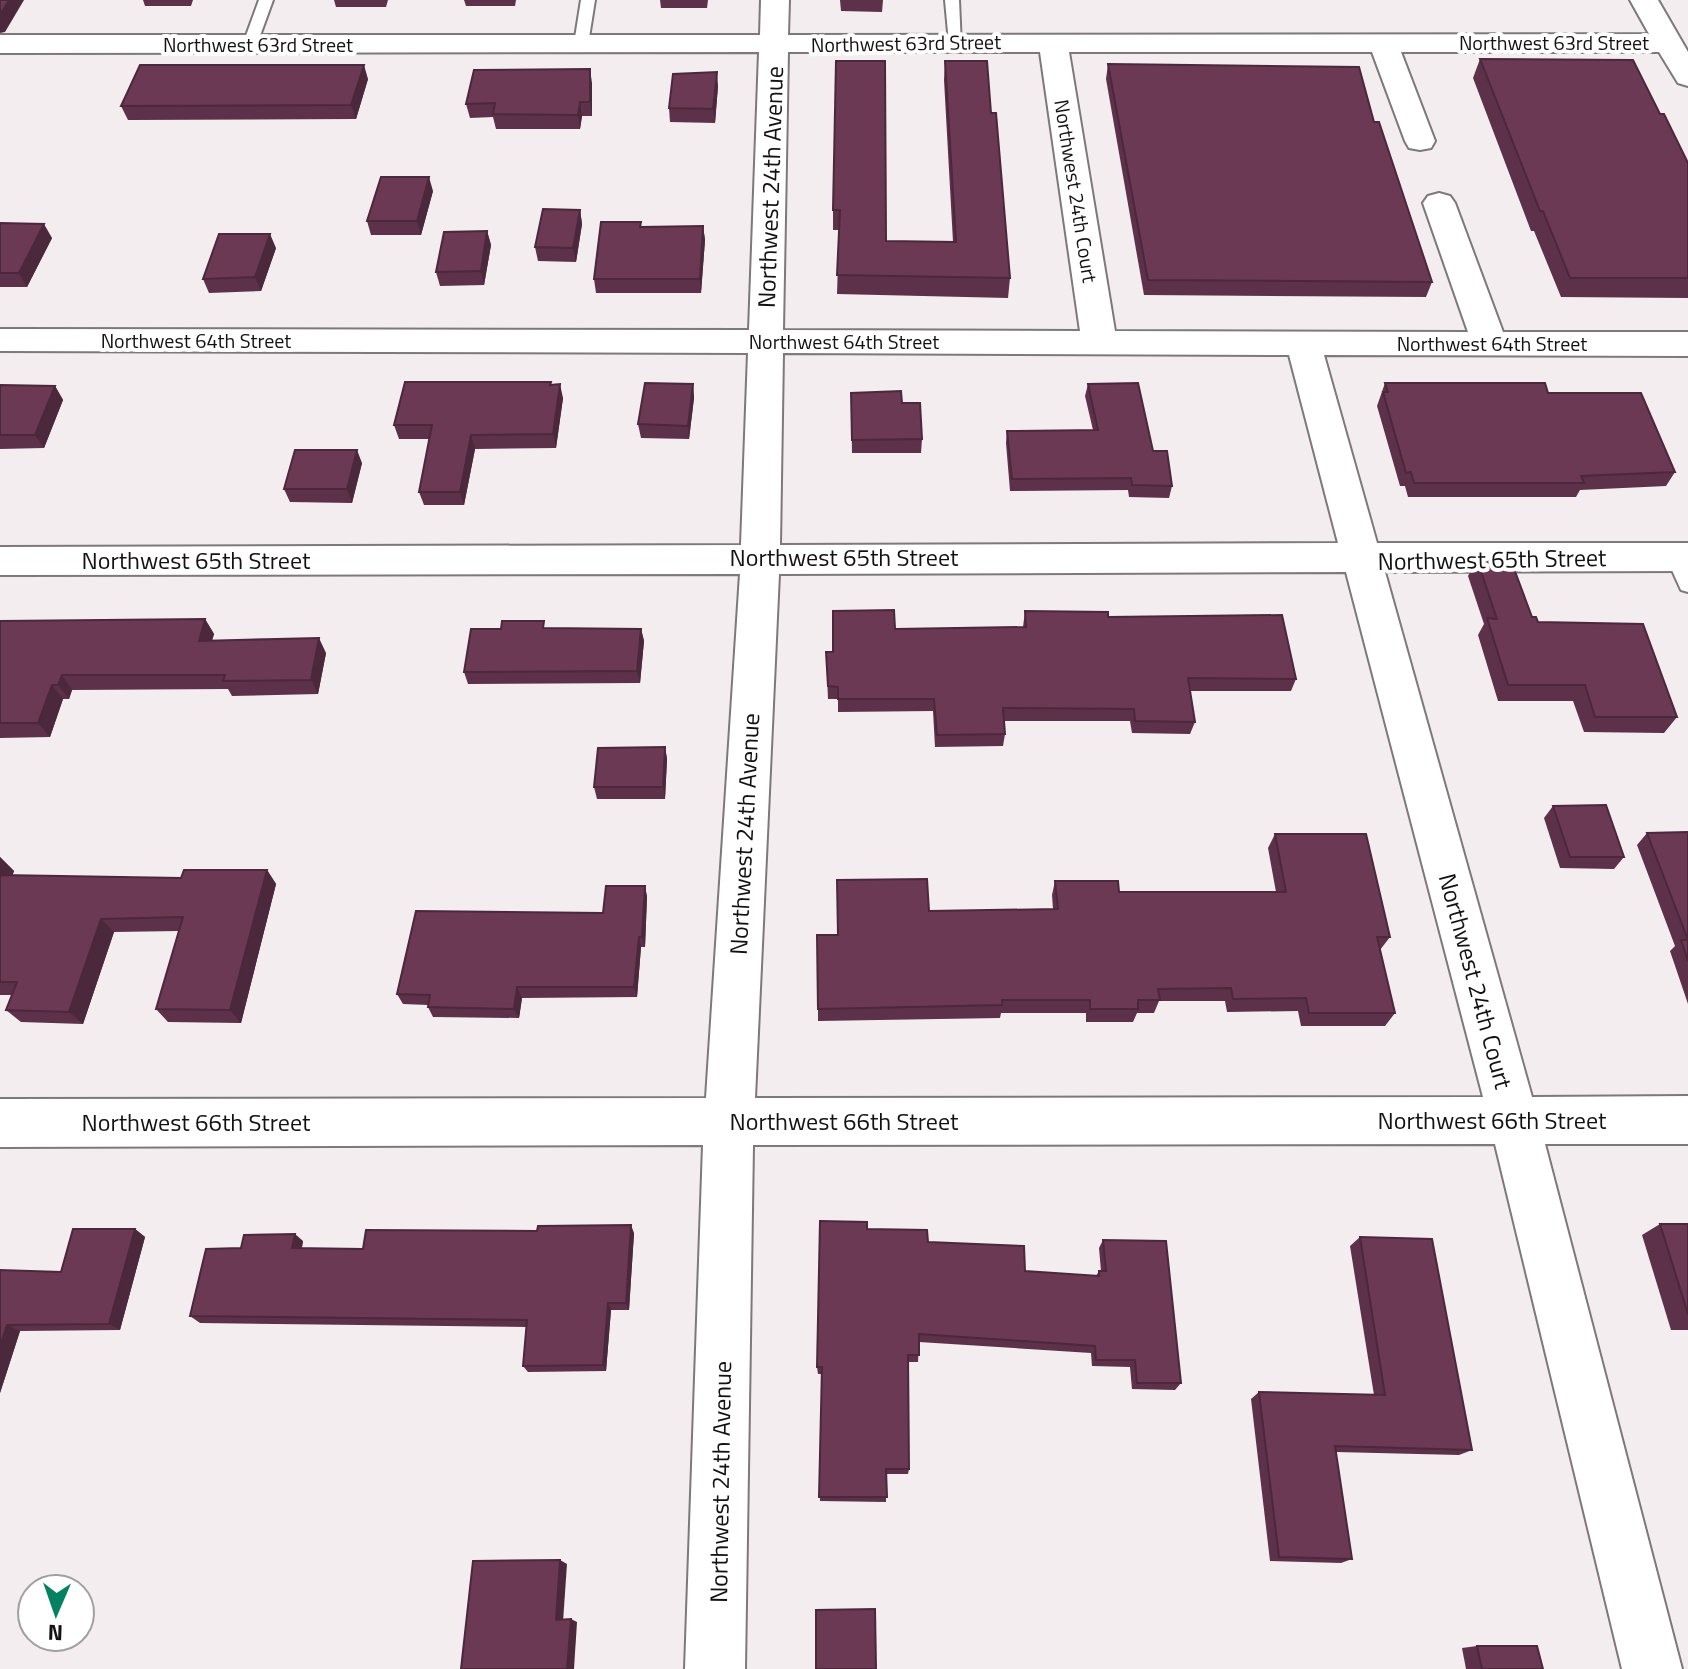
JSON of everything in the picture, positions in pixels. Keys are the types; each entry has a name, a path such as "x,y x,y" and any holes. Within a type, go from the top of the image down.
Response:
{"street":[{"name":"Northwest 24th Avenue","path":"715,1669 729,1121 760,557 775,0"},
{"path":"1644,0 1688,77"},
{"path":"1382,41 1420,141"},
{"name":"Northwest 24th Court","path":"1053,42 1099,340"},
{"name":"Northwest 63rd Street","path":"0,44 1669,43"},
{"path":"1439,203 1490,344"},
{"name":"Northwest 64th Street","path":"0,340 1099,340 1688,344"},
{"name":"Northwest 24th Court","path":"1303,342 1514,1120 1652,1669"},
{"name":"Northwest 65th Street","path":"0,561 760,557 1360,560 1684,566"},
{"name":"Northwest 66th Street","path":"0,1123 1688,1120"}],"lane":[{"path":"250,44 266,0"},
{"path":"581,44 588,0"},
{"path":"952,0 956,43"}],"building":[{"path":"0,0 9,0 0,15"},
{"path":"1480,59 1633,60 1688,163 1688,278 1570,278"},
{"path":"836,61 885,61 886,241 956,242 945,61 987,61 991,113 996,113 1010,278 837,275 840,210 833,210"},
{"path":"1108,64 1359,67 1374,122 1379,122 1432,282 1148,280"},
{"path":"140,65 364,65 351,105 121,106"},
{"path":"590,69 590,102 580,102 578,115 493,114 495,103 466,104 474,70"},
{"path":"717,72 713,109 669,108 673,74"},
{"path":"381,177 429,177 417,221 367,221"},
{"path":"543,209 580,210 573,248 535,247"},
{"path":"601,222 641,222 640,227 703,226 700,279 594,279"},
{"path":"0,223 44,224 19,273 0,273"},
{"path":"487,231 481,271 436,272 444,232"},
{"path":"219,234 270,234 255,277 203,279"},
{"path":"405,382 560,384 553,434 471,435 460,492 419,492 432,425 394,425"},
{"path":"645,383 693,384 688,426 638,424"},
{"path":"1138,383 1153,451 1167,451 1172,486 1132,485 1131,478 1012,479 1007,431 1098,430 1088,384"},
{"path":"1385,383 1545,383 1548,393 1641,393 1675,472 1581,476 1584,483 1414,483 1411,472 1406,473 1383,392 1388,392"},
{"path":"0,385 55,386 35,435 0,435"},
{"path":"901,391 902,403 920,403 922,439 852,440 851,393"},
{"path":"295,450 357,450 347,489 284,489"},
{"path":"1510,558 1532,617 1536,617 1538,622 1643,624 1677,717 1595,717 1585,685 1508,685 1487,618 1497,619 1477,559"},
{"path":"894,610 895,629 1026,627 1025,611 1108,612 1108,617 1282,615 1296,679 1188,678 1195,722 1135,721 1134,709 1003,708 1005,734 937,735 934,699 838,699 838,687 828,686 826,652 833,652 833,611"},
{"path":"205,619 199,641 319,638 311,680 223,681 225,675 62,675 58,685 52,685 38,723 0,723 0,621"},
{"path":"502,621 544,621 543,628 641,629 637,671 464,672 471,629 501,629"},
{"path":"665,747 663,787 594,787 598,748"},
{"path":"1606,805 1624,857 1570,857 1553,806"},
{"path":"1688,832 1688,940 1647,833"},
{"path":"1275,834 1366,834 1390,937 1377,937 1395,1013 1309,1013 1306,998 1233,999 1231,988 1158,989 1160,1000 1138,1000 1138,1009 1090,1009 1090,1000 1002,1000 1002,1005 818,1009 817,935 838,935 837,880 927,879 929,911 1058,909 1055,881 1118,881 1119,892 1286,892"},
{"path":"184,870 267,870 230,1010 156,1009 183,917 101,919 69,1012 6,1010 17,982 0,982 0,875 181,878"},
{"path":"606,886 645,886 642,937 639,937 634,987 517,987 514,1009 428,1007 430,995 397,994 416,911 603,913"},
{"path":"1681,940 1688,940 1688,961"},
{"path":"820,1221 867,1222 867,1229 927,1230 928,1242 1024,1246 1025,1271 1099,1276 1099,1271 1106,1271 1103,1240 1166,1241 1181,1383 1137,1383 1135,1360 1096,1360 1095,1346 919,1334 919,1355 908,1355 909,1469 886,1469 887,1497 819,1497 822,1367 817,1367"},
{"path":"1660,1224 1688,1224 1688,1314"},
{"path":"631,1225 626,1303 608,1303 603,1365 523,1366 527,1320 190,1316 206,1249 241,1248 244,1235 295,1234 292,1248 363,1249 366,1230 537,1231 538,1226"},
{"path":"73,1229 135,1229 109,1324 7,1325 0,1346 0,1270 61,1272"},
{"path":"1360,1237 1432,1239 1472,1450 1335,1446 1352,1559 1279,1557 1259,1392 1385,1395"},
{"path":"560,1560 556,1620 571,1619 567,1669 461,1669 473,1561"},
{"path":"875,1609 876,1669 816,1669 816,1610"},
{"path":"1477,1646 1537,1646 1543,1669 1482,1669"}]}
